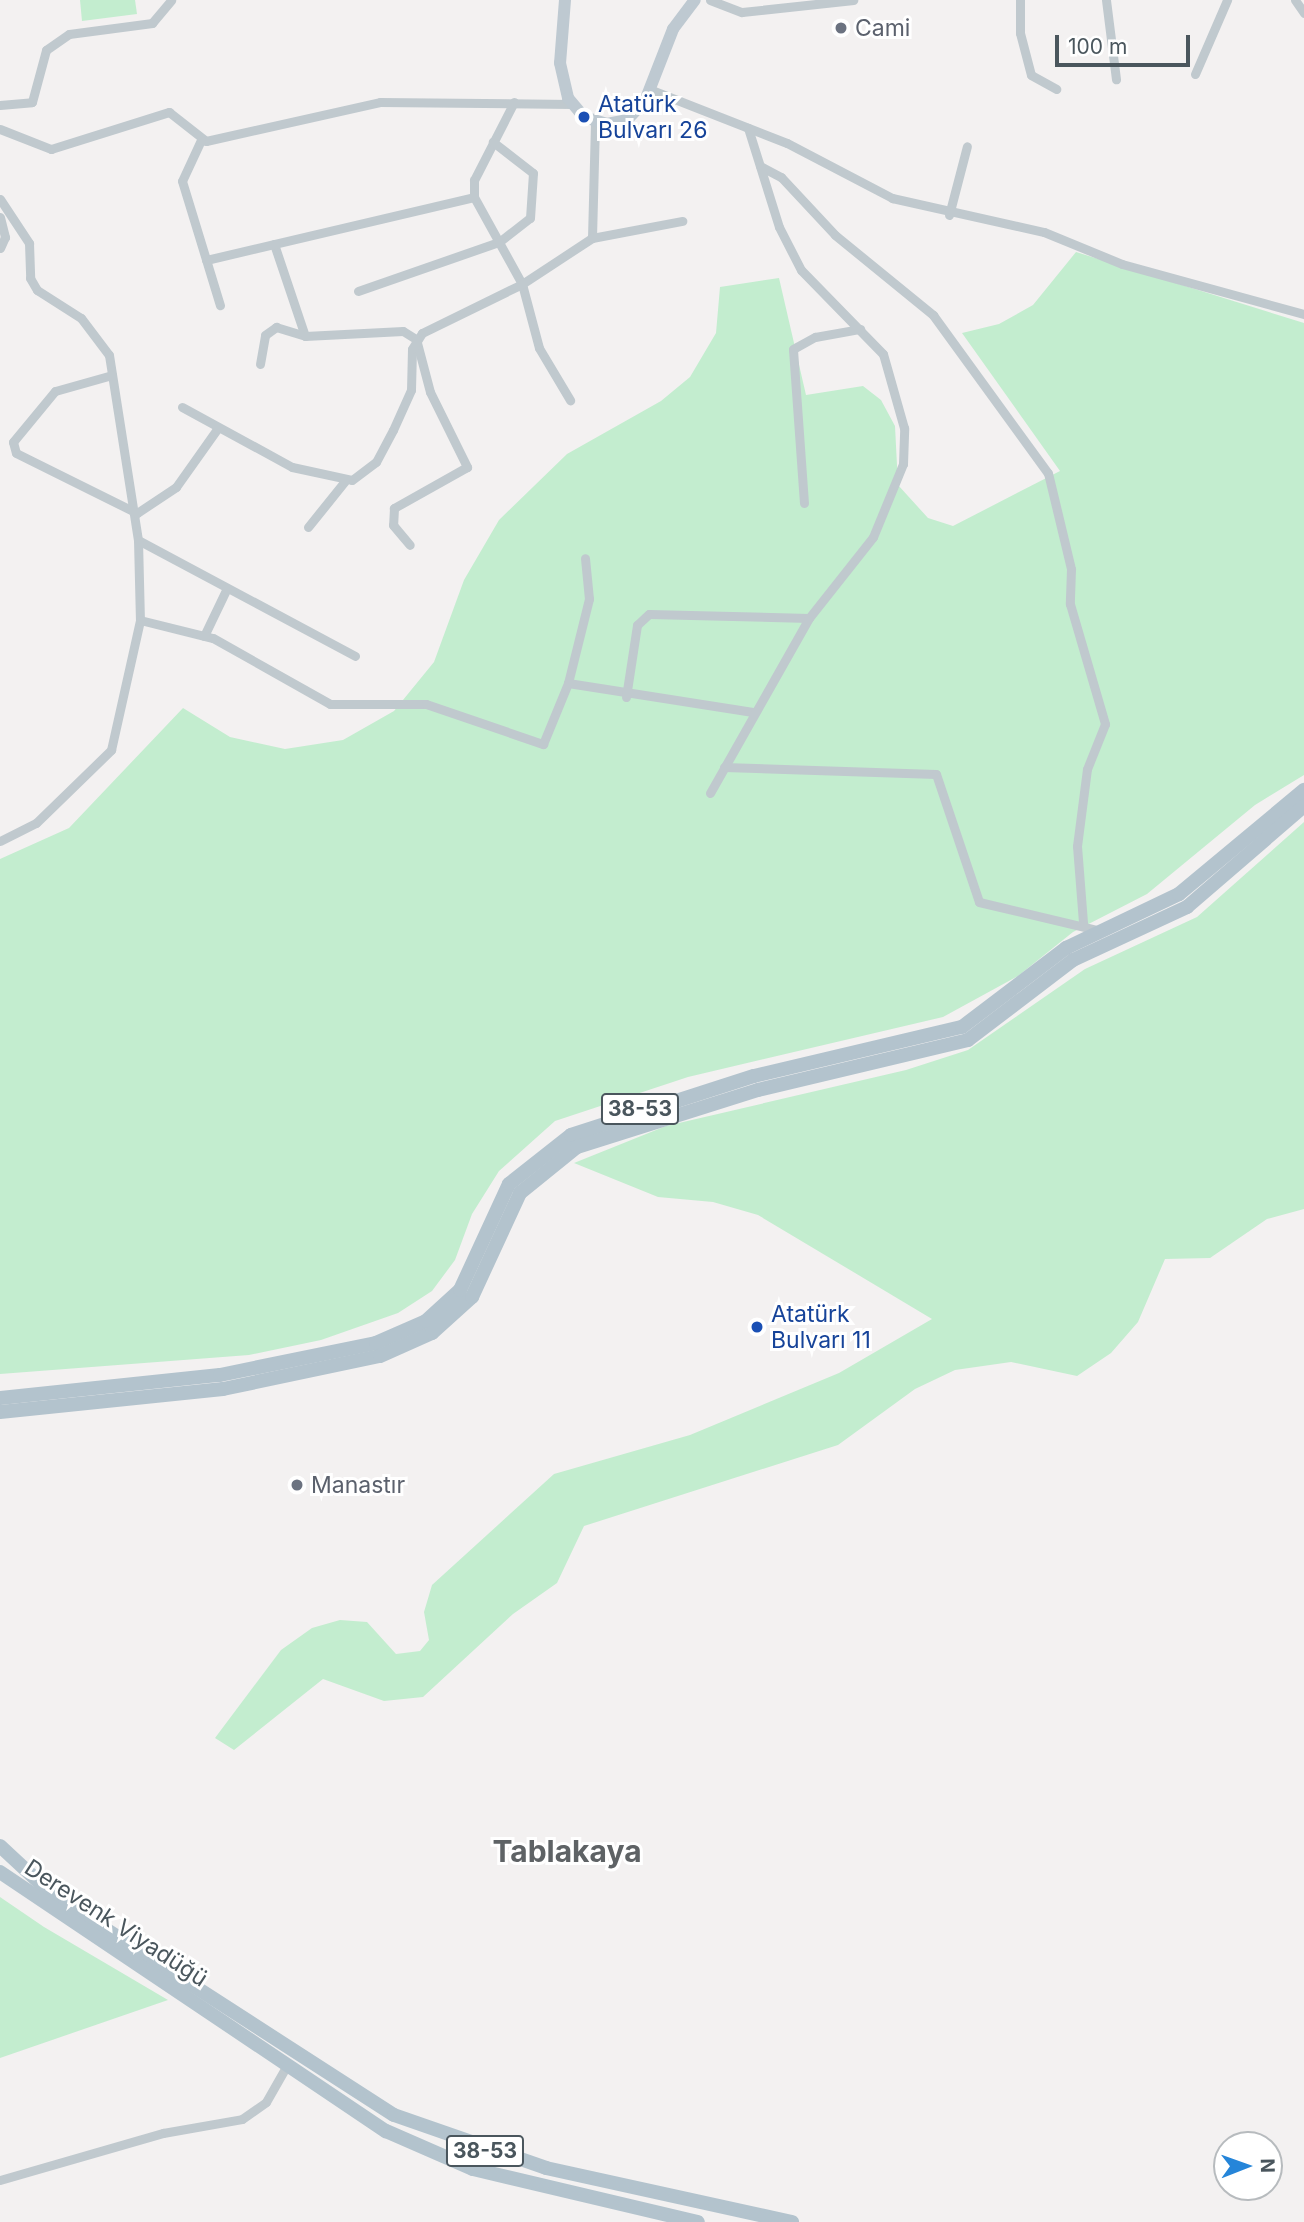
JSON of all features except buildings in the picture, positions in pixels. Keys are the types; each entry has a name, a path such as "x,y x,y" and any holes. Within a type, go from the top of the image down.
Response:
{"main road":[{"name":"38-53","path":"0,1398 164,1384 376,1343 439,1312 460,1290 509,1184 570,1135 754,1076 962,1027 1066,948 1179,894 1304,790"},
{"name":"38-53","path":"0,1412 223,1389 380,1356 432,1333 472,1297 520,1193 578,1147 758,1090 968,1040 1073,960 1187,906 1304,806"},
{"name":"Derevenk Viyadüğü","path":"0,1846 43,1889 213,1995 394,2115 471,2147 792,2222"},
{"name":"Derevenk Viyadüğü","path":"0,1872 208,2011 286,2067"},
{"name":"38-53","path":"286,2067 386,2131 473,2169 698,2222"}],"street":[{"path":"0,105 32,102 47,50 69,34 152,23 171,0"},
{"path":"565,0 560,63 572,104 595,122 626,120 649,89 673,29 695,0"},
{"path":"710,0 741,12 853,0"},
{"path":"1020,0 1020,33 1031,75 1056,89"},
{"path":"1106,0 1116,79"},
{"path":"1195,74 1227,0"},
{"path":"1295,0 1304,13"},
{"path":"649,89 748,128 892,198 948,215 1044,232 1122,264 1304,314"},
{"path":"201,139 380,102 572,104"},
{"path":"514,102 474,180 474,197 522,285 539,348 570,400"},
{"path":"0,129 40,147 62,148 169,112 201,139"},
{"path":"592,238 595,122"},
{"path":"710,793 753,712 809,618 873,537 903,464 904,428 883,354 801,270 748,128"},
{"path":"201,139 182,181 220,305"},
{"path":"358,291 499,242 534,212 535,180 525,162 494,142"},
{"path":"948,215 967,146"},
{"path":"760,166 781,177 835,235 933,315 1048,473 1070,569 1070,604 1105,723 1087,768 1077,846 1083,923"},
{"path":"206,260 474,197"},
{"path":"0,199 29,243 30,278 37,290 81,318 109,355 137,513 140,620 111,750 36,823 0,841"},
{"path":"0,217 5,237 0,248"},
{"path":"416,339 522,285 592,238 682,221"},
{"path":"274,244 305,336"},
{"path":"804,503 793,349 814,337 860,328"},
{"path":"260,364 269,329 305,336 403,331 416,339 435,404 467,467 394,508 393,525 410,545"},
{"path":"308,527 345,481 371,468 393,430 411,390 416,339"},
{"path":"113,374 55,391 14,448 137,513"},
{"path":"182,407 217,429 292,467 345,481"},
{"path":"137,513 176,487 217,429"},
{"path":"138,540 355,656"},
{"path":"140,620 204,636 330,704 426,704 543,744 568,683 589,599 585,558"},
{"path":"204,636 227,588"},
{"path":"626,696 637,625 649,614 809,618"},
{"path":"568,683 626,696 753,712"},
{"path":"724,767 936,774 979,902 1083,923 1101,931"},
{"path":"0,2180 163,2133 242,2119 266,2102 286,2067"}],"green space":[{"path":"80,0 135,0 137,14 82,21"},
{"path":"1076,252 1304,323 1304,775 1255,805 1147,894 1073,932 1018,976 943,1017 688,1077 555,1121 499,1171 472,1214 455,1260 432,1291 398,1313 321,1340 249,1355 0,1374 0,859 69,828 183,708 230,737 285,749 343,740 394,711 434,662 464,580 499,520 567,454 661,401 690,377 716,333 720,287 779,278 806,395 863,386 881,400 895,426 898,485 928,518 953,526 1060,471 962,333 999,324 1033,305"},
{"path":"1304,822 1304,1209 1267,1219 1210,1258 1165,1259 1138,1322 1111,1353 1077,1376 1011,1362 955,1370 915,1389 838,1445 584,1526 557,1583 513,1614 423,1697 384,1701 323,1679 234,1750 215,1738 281,1650 312,1628 340,1620 367,1622 396,1654 420,1651 429,1640 424,1612 432,1585 554,1474 690,1435 839,1373 932,1319 758,1215 713,1202 658,1197 574,1163 666,1126 906,1070 968,1050 1085,969 1197,917"},
{"path":"0,1897 44,1927 168,2000 0,2058"}],"place":[{"name":"Cami","path":"841,28"},
{"name":"Atatürk Bulvarı 26","path":"584,117"},
{"name":"Atatürk Bulvarı 11","path":"757,1327"},
{"name":"Manastır","path":"297,1485"}],"district":[{"name":"Tablakaya","path":"567,1851"}]}
